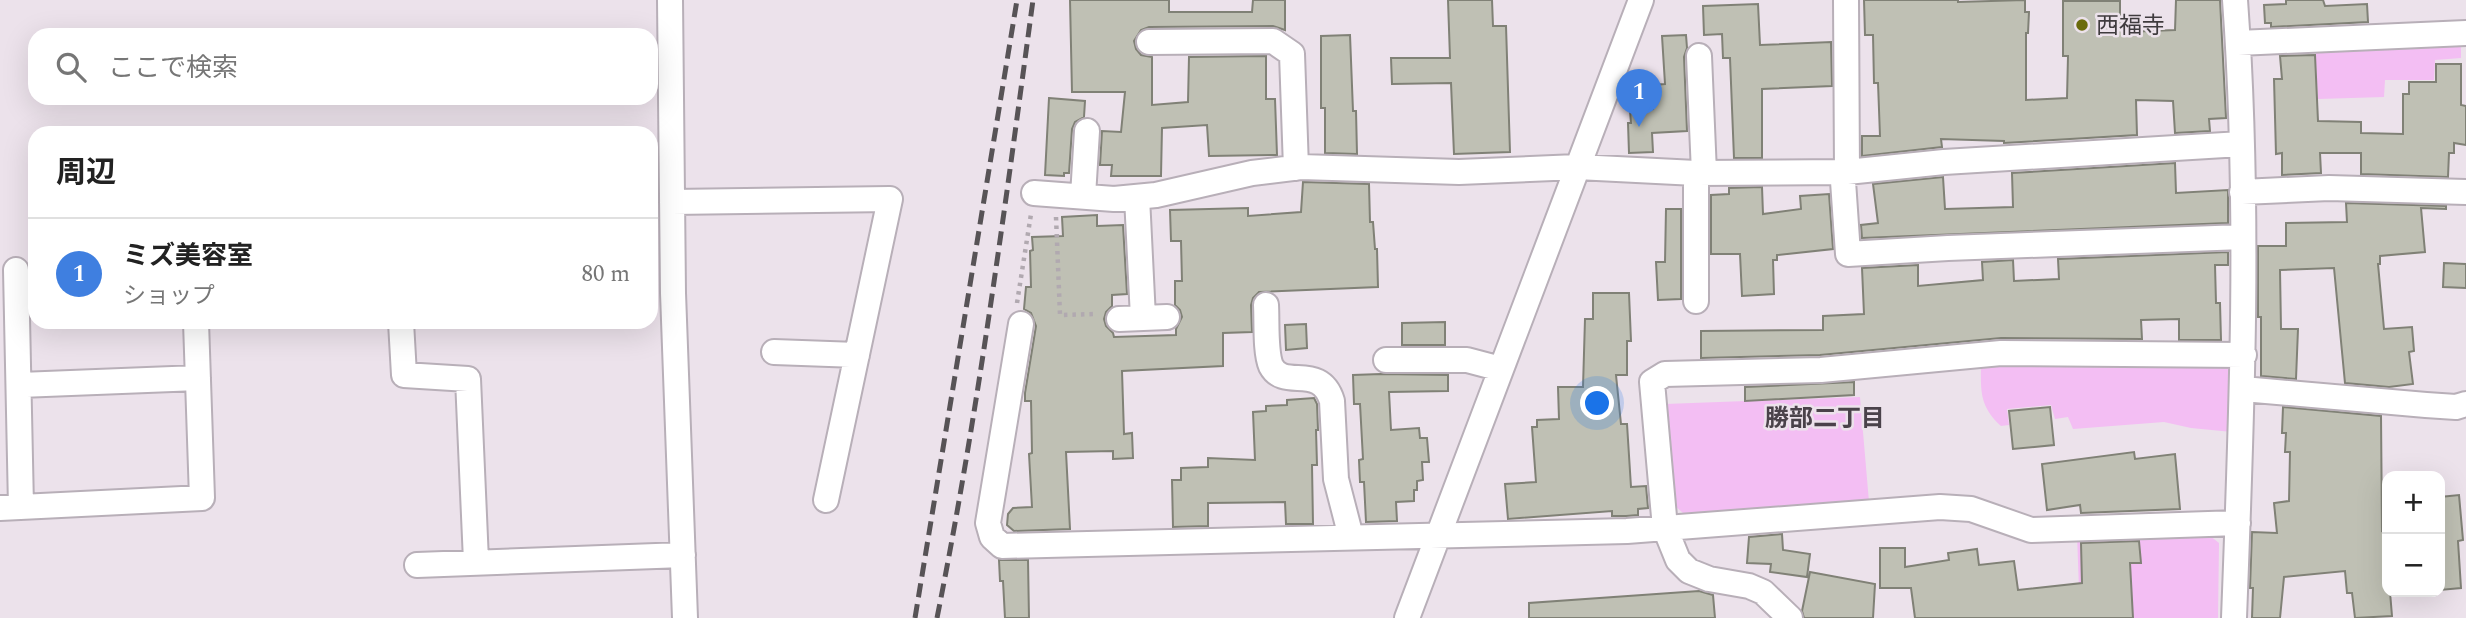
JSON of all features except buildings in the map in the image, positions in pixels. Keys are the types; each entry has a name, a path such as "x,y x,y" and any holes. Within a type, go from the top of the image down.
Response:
{"street":[{"path":"670,0 673,293 685,618"},
{"path":"1407,618 1641,0"},
{"path":"1846,0 1847,172 1843,181 1848,254 2243,237"},
{"path":"2234,618 2244,389 2241,144 2235,0"},
{"path":"2238,43 2466,33"},
{"path":"1149,42 1273,41 1292,54 1296,168"},
{"path":"1696,301 1700,173 1699,56"},
{"path":"1083,197 1087,131"},
{"path":"1045,194 1114,199 1138,197 1168,193 1252,173 1296,168 1459,172 1577,167 1700,173 1847,172 1944,162 2241,144"},
{"path":"2242,192 2329,188 2466,192"},
{"path":"1138,197 1143,318"},
{"path":"672,202 890,199 826,500"},
{"path":"17,270 20,385 11,508 202,498 196,329"},
{"path":"1266,305 1269,361 1273,370 1280,376 1314,379 1329,391 1332,401 1336,479 1351,537"},
{"path":"1021,324 988,523 992,537 1002,546 1627,531 1940,507 1971,509 2031,530 2238,523"},
{"path":"401,329 404,376 468,379 476,561"},
{"path":"774,352 857,355"},
{"path":"1790,618 1763,592 1749,586 1709,579 1689,571 1678,560 1665,528 1652,382 1665,374 1821,370 2001,353 2244,355"},
{"path":"1386,360 1467,360 1501,369"},
{"path":"20,385 198,378"},
{"path":"2244,389 2465,406"},
{"path":"417,565 683,555"}],"path":[{"path":"1045,194 1060,315 1114,313 1143,318"},
{"path":"1021,324 1014,320 1045,194"}],"shaded area":[{"path":"2461,39 2461,58 2435,60 2434,80 2385,80 2384,97 2318,99 2315,44"},
{"path":"1981,359 2233,360 2232,432 2164,422 2073,429 2068,417 2055,419 2051,405 2007,409 2009,425 2001,426 1988,411 1982,396"},
{"path":"1860,397 1869,502 1683,513 1674,505 1665,404"},
{"path":"2204,531 2219,543 2218,618 2080,618 2077,534"}],"railway":[{"path":"915,618 1017,0"},
{"path":"937,618 978,387 1033,0"}],"place":[{"name":"西福寺","path":"2082,25"},
{"name":"ミズ美容室","path":"1639,127"}],"district":[{"name":"勝部二丁目","path":"1825,418"}]}
